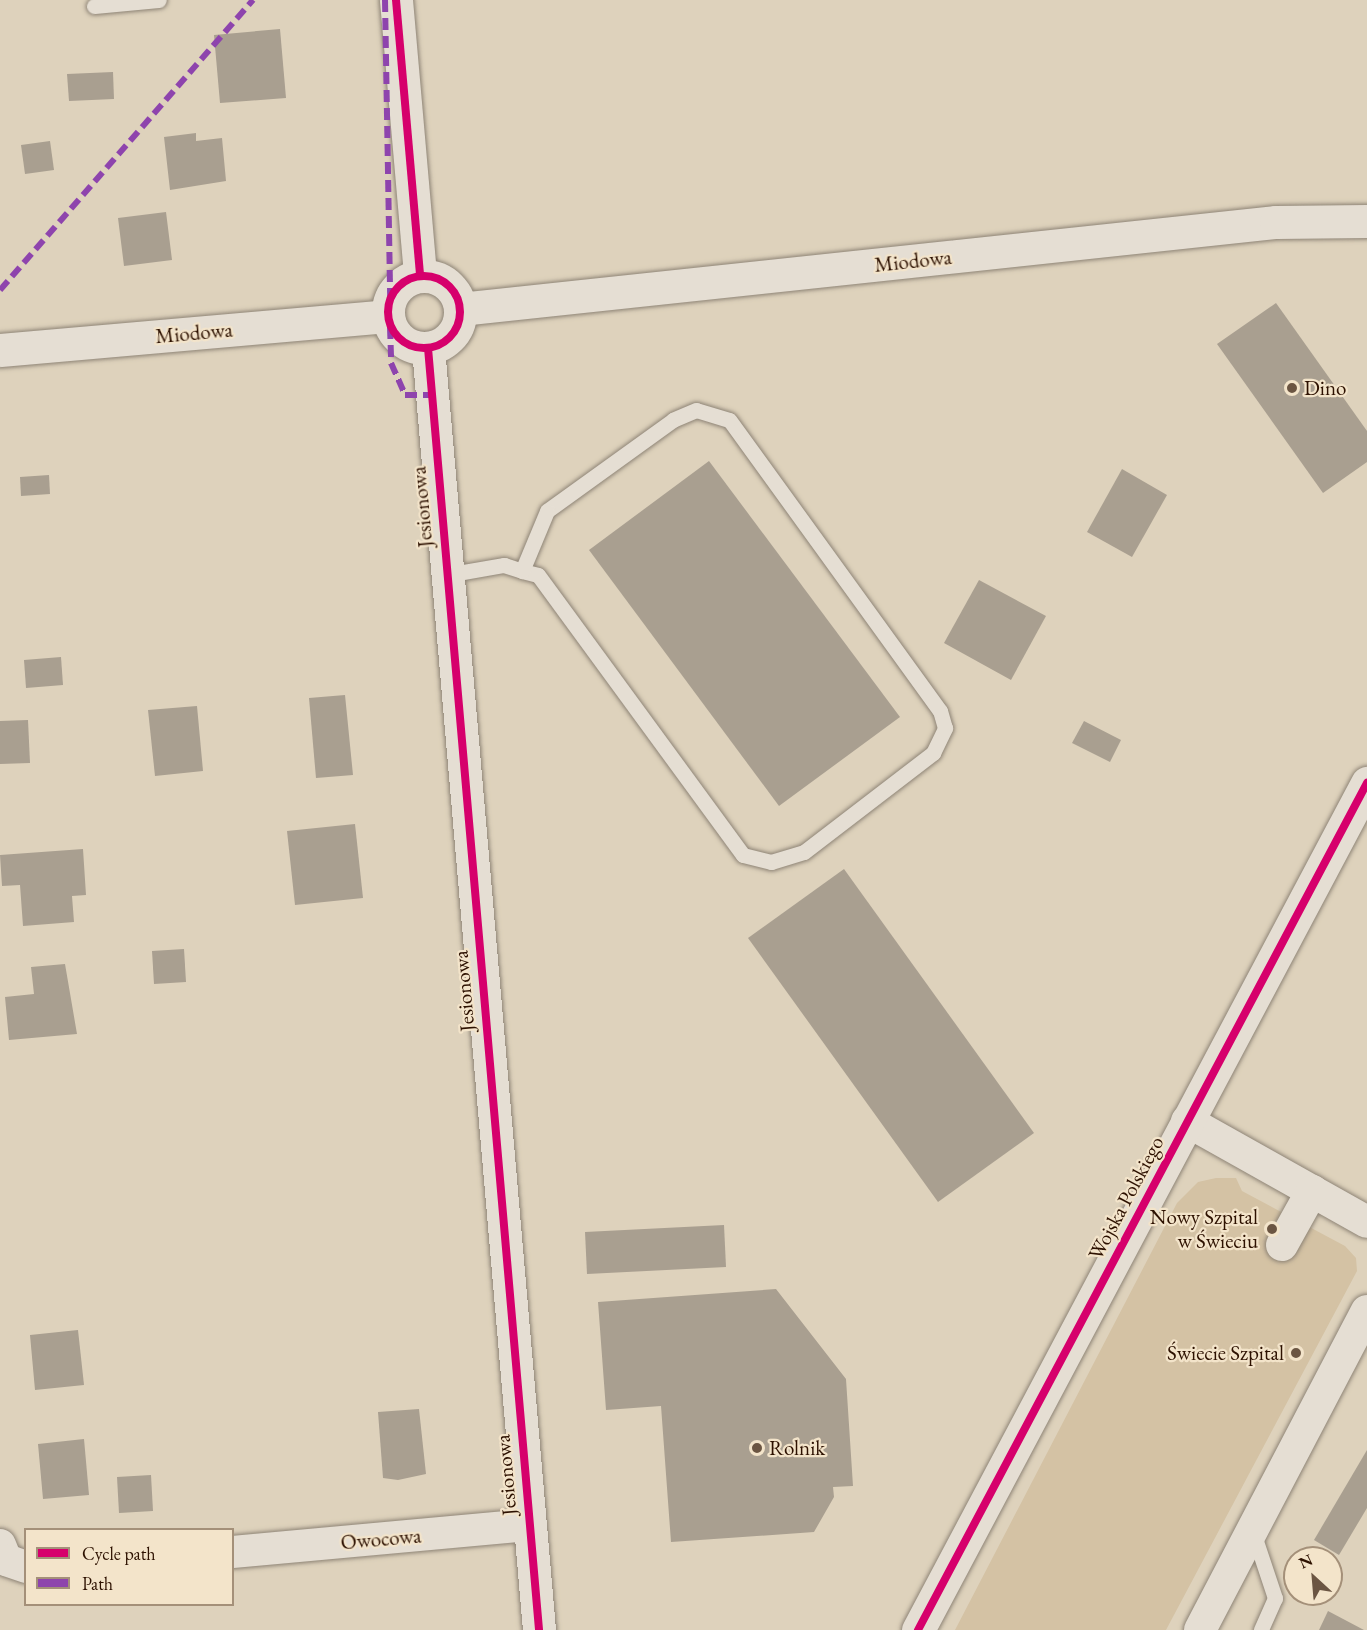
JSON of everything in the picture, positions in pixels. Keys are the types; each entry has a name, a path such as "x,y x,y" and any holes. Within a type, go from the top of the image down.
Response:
{"street":[{"path":"396,0 420,276"},
{"name":"Miodowa","path":"460,309 1276,222 1367,221"},
{"path":"420,276 447,284 460,309 452,335 428,348 401,340 388,316 396,289 420,276"},
{"name":"Miodowa","path":"0,350 388,316"},
{"name":"Jesionowa","path":"428,348 538,1630"},
{"name":"Wojska Polskiego","path":"918,1630 1365,789"},
{"path":"1187,1121 1367,1222"},
{"path":"1282,1245 1312,1191"},
{"path":"1200,1630 1367,1311"},
{"name":"Owocowa","path":"234,1552 529,1526"},
{"path":"0,1545 6,1560 24,1566"}],"lane":[{"path":"94,6 159,0"},
{"path":"446,575 504,566 522,571 538,575 743,855 771,862 804,852 933,753 945,728 940,711 729,420 696,410 674,420 547,511 522,571"},
{"path":"1253,1530 1275,1598 1261,1630"}],"shaded area":[{"path":"1216,1178 1236,1178 1242,1191 1345,1246 1356,1258 1357,1271 1166,1630 955,1630 1177,1203 1198,1182"}],"building":[{"path":"280,29 286,98 220,103 214,35"},
{"path":"113,72 114,99 69,101 67,74"},
{"path":"196,133 196,141 222,138 226,181 170,190 164,137"},
{"path":"50,141 54,170 25,174 21,145"},
{"path":"166,212 172,260 124,266 118,218"},
{"name":"Dino","path":"1276,303 1367,431 1367,462 1323,493 1217,344"},
{"path":"709,461 900,717 779,806 589,550"},
{"path":"1122,469 1167,495 1132,557 1087,532"},
{"path":"49,475 50,494 21,496 20,477"},
{"path":"979,580 1046,616 1011,680 944,643"},
{"path":"61,657 63,685 26,688 24,660"},
{"path":"345,695 353,775 316,778 309,698"},
{"path":"197,706 203,771 155,776 148,710"},
{"path":"28,720 30,763 0,764 0,721"},
{"path":"1084,721 1121,740 1110,762 1072,743"},
{"path":"355,824 363,898 295,905 287,831"},
{"path":"83,849 86,895 72,896 74,922 23,926 20,885 2,886 0,855"},
{"path":"844,869 1034,1133 938,1202 748,938"},
{"path":"184,949 186,982 154,984 152,951"},
{"path":"65,964 77,1034 9,1040 5,997 34,994 31,967"},
{"path":"724,1225 726,1267 587,1274 585,1232"},
{"name":"Rolnik","path":"776,1289 846,1379 853,1486 833,1487 834,1497 814,1532 671,1542 661,1406 606,1410 598,1302"},
{"path":"78,1330 84,1385 35,1390 30,1335"},
{"path":"419,1409 426,1474 398,1480 383,1478 378,1412"},
{"path":"84,1439 89,1495 43,1499 38,1444"},
{"path":"1367,1450 1367,1508 1343,1548 1343,1546 1324,1546 1314,1540"},
{"path":"151,1475 153,1511 119,1513 117,1477"},
{"path":"1328,1611 1364,1630 1319,1630"}],"marked path":[{"path":"0,290 253,0"},
{"path":"385,0 390,297"},
{"path":"390,327 391,363 405,395 431,395"}],"cycle path":[{"path":"396,0 420,276"},
{"path":"424,276 444,282 454,292 460,312 454,332 444,342 424,348 404,342 394,332 388,312 394,292 404,282 424,276"},
{"path":"428,348 539,1630"},
{"path":"918,1630 1367,783"}],"place":[{"name":"Dino","path":"1292,388"},
{"name":"Nowy Szpital w Świeciu","path":"1272,1229"},
{"name":"Świecie Szpital","path":"1296,1353"},
{"name":"Rolnik","path":"757,1448"}]}
